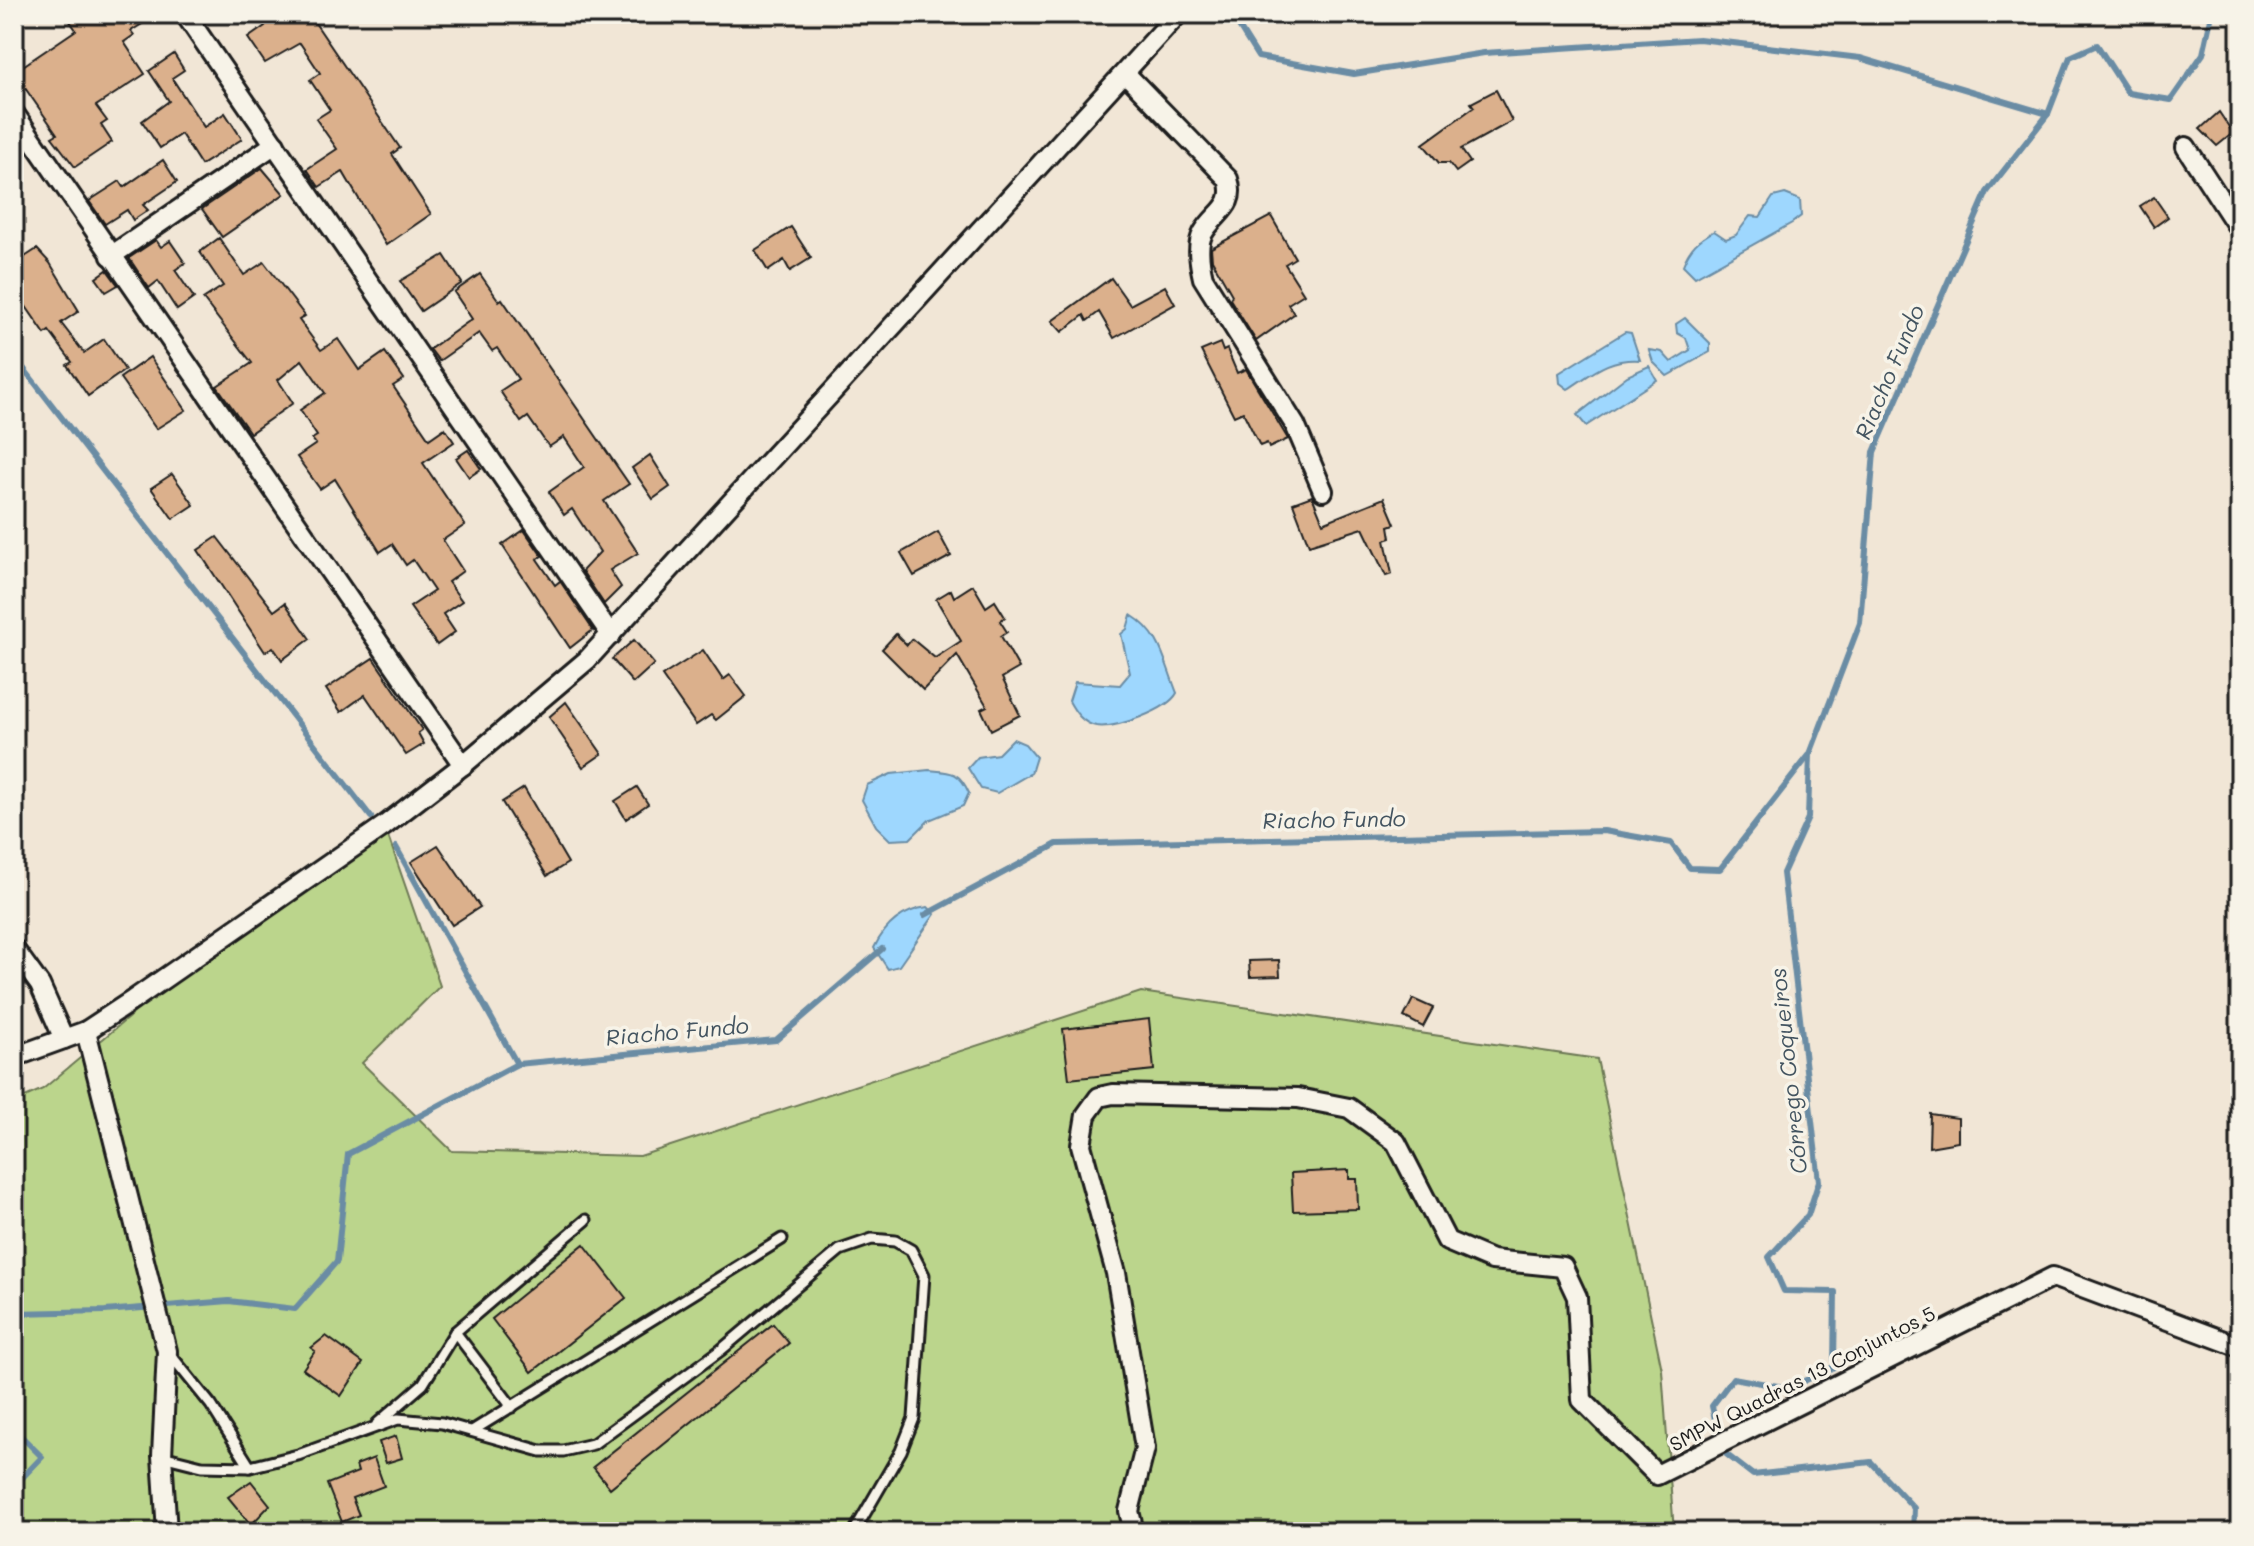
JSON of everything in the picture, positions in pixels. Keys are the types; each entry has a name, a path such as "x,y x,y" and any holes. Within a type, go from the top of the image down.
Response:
{"street":[{"path":"185,14 611,635"},
{"path":"14,1057 86,1031 384,826 463,765 587,660 1178,14"},
{"path":"1125,73 1228,179 1232,192 1228,205 1201,235 1199,258 1203,278 1295,425 1323,491"},
{"path":"14,113 463,765"},
{"path":"111,256 275,144"},
{"path":"2186,147 2240,230"},
{"path":"14,949 40,985 64,1039"},
{"path":"86,1031 150,1295 167,1351 162,1456 167,1532"},
{"name":"SMPW Quadras 13 Conjuntos 5","path":"1134,1532 1129,1511 1145,1448 1116,1273 1081,1145 1086,1115 1099,1097 1113,1094 1298,1098 1349,1108 1396,1142 1447,1241 1462,1250 1492,1260 1563,1267 1577,1297 1582,1400 1657,1475 2053,1277 2240,1347"}],"lane":[{"path":"374,1427 423,1384 455,1332 586,1220"},
{"path":"472,1431 782,1239"},
{"path":"162,1456 202,1466 250,1467 298,1455 398,1419 423,1420 541,1451 563,1451 593,1444 721,1350 840,1250 872,1239 895,1241 911,1250 924,1275 914,1418 901,1451 854,1532"},
{"path":"455,1332 512,1407"},
{"path":"167,1351 211,1405 250,1467"}],"green space":[{"path":"388,836 440,986 362,1063 452,1151 640,1156 1141,992 1597,1059 1662,1370 1674,1532 14,1532 14,1102 43,1089 177,977"}],"water":[{"path":"1785,194 1800,200 1801,216 1792,223 1695,277 1683,265 1703,238 1714,231 1726,239 1736,235 1750,216 1760,217 1773,197"},
{"path":"1685,318 1710,343 1710,352 1667,376 1653,362 1649,350 1662,352 1671,362 1690,350 1686,338 1677,333 1676,324"},
{"path":"1625,332 1631,333 1640,360 1610,364 1568,389 1560,383 1559,373"},
{"path":"1649,366 1657,380 1586,426 1577,415 1627,376"},
{"path":"1131,615 1156,640 1177,693 1163,706 1141,717 1105,726 1091,725 1069,701 1075,682 1120,685 1130,673 1121,634 1127,629"},
{"path":"1013,739 1025,744 1036,757 1031,773 997,793 981,789 968,768 978,757 998,754"},
{"path":"929,770 949,772 962,780 969,793 963,806 929,820 910,839 890,840 876,826 862,800 867,785 891,774"},
{"path":"928,907 935,914 899,966 888,969 874,948 878,940 903,915"}],"building":[{"path":"65,14 158,14 131,31 134,35 124,42 145,74 96,106 107,121 101,125 112,142 75,167 52,137 57,134 25,88 14,94 14,72 76,30"},
{"path":"257,14 309,14 400,148 392,154 431,214 386,245 343,172 319,187 307,169 337,149 316,119 330,110 310,80 320,73 300,43 265,63 248,38 265,26"},
{"path":"174,54 184,70 172,78 204,127 225,113 242,139 201,165 181,134 160,148 142,121 169,101 149,71"},
{"path":"1496,90 1512,121 1461,149 1470,162 1456,172 1449,163 1439,163 1423,144 1474,107 1471,103"},
{"path":"2219,112 2233,133 2217,146 2200,129"},
{"path":"163,160 177,182 143,205 148,210 133,220 127,210 105,224 89,201 120,181 124,187"},
{"path":"262,168 284,194 222,237 202,209"},
{"path":"2154,197 2168,217 2154,227 2140,206"},
{"path":"1271,216 1295,258 1285,264 1304,294 1288,304 1294,314 1256,341 1230,299 1232,295 1212,260 1211,248"},
{"path":"791,227 811,258 790,271 784,260 768,271 755,250"},
{"path":"219,238 244,275 264,262 305,316 299,320 321,350 338,339 359,370 385,352 404,379 393,386 429,439 445,428 454,442 423,463 465,525 443,540 463,571 448,582 462,601 443,614 455,632 437,645 410,607 434,591 413,560 406,565 392,544 380,552 335,479 320,489 297,457 316,444 312,439 317,436 300,410 325,393 302,360 278,380 293,403 250,433 217,386 252,363 203,299 223,286 200,252"},
{"path":"156,240 161,247 170,241 185,263 175,270 194,298 177,310 158,281 149,288 129,258"},
{"path":"37,249 50,263 79,311 61,323 84,353 104,339 125,370 88,396 67,365 72,362 49,331 45,334 14,289 14,264"},
{"path":"444,255 462,283 421,311 400,281"},
{"path":"107,270 118,285 106,292 96,278"},
{"path":"480,274 499,301 502,299 629,484 604,501 638,553 610,570 621,587 604,604 582,571 600,552 572,509 564,515 549,492 584,467 564,437 549,447 528,417 521,422 500,391 518,379 497,348 492,351 479,333 439,361 430,349 472,319 454,292"},
{"path":"1111,278 1130,305 1165,286 1175,304 1114,338 1099,312 1087,321 1084,315 1062,332 1052,321"},
{"path":"1220,343 1223,351 1227,349 1237,373 1246,369 1288,439 1269,448 1267,443 1260,446 1243,412 1234,416 1201,351"},
{"path":"150,357 186,410 156,429 120,378"},
{"path":"468,450 481,469 469,477 456,458"},
{"path":"650,455 670,487 653,499 632,468"},
{"path":"172,474 194,505 173,519 151,488"},
{"path":"1312,496 1323,523 1384,498 1395,524 1389,526 1391,538 1385,540 1392,574 1386,576 1363,528 1309,545 1293,503"},
{"path":"524,530 542,556 537,559 555,585 560,581 593,630 570,648 502,545"},
{"path":"938,532 951,556 914,576 901,553"},
{"path":"217,537 274,611 285,603 310,639 282,660 273,647 265,652 198,550"},
{"path":"973,585 986,607 995,601 1005,617 1000,621 1007,632 1001,636 1019,668 1002,678 1020,715 991,730 981,709 987,706 957,655 923,690 882,649 896,634 907,645 912,639 935,658 961,641 936,599 951,590 954,597"},
{"path":"634,640 654,664 633,683 612,659"},
{"path":"703,650 723,680 730,675 746,696 716,720 711,715 696,725 662,676"},
{"path":"373,658 422,730 418,733 424,744 406,755 365,695 341,712 326,689"},
{"path":"566,702 602,754 583,767 549,717"},
{"path":"637,787 648,804 626,819 615,801"},
{"path":"524,788 568,863 547,876 502,802"},
{"path":"438,845 480,907 452,925 411,862"},
{"path":"1279,960 1280,976 1250,977 1249,961"},
{"path":"1413,999 1433,1008 1423,1027 1404,1017"},
{"path":"1149,1019 1154,1070 1069,1079 1063,1029"},
{"path":"1930,1114 1958,1118 1958,1142 1929,1147"},
{"path":"1349,1170 1349,1179 1357,1179 1358,1209 1293,1211 1291,1173"},
{"path":"584,1244 626,1298 532,1372 492,1319"},
{"path":"773,1324 789,1343 610,1488 593,1467"},
{"path":"326,1336 363,1363 341,1396 303,1369 315,1351 311,1348"},
{"path":"396,1436 402,1458 386,1463 379,1442"},
{"path":"374,1458 384,1486 352,1498 359,1515 342,1522 327,1484 358,1472 356,1465"},
{"path":"251,1481 270,1505 251,1525 228,1497"}],"waterway":[{"path":"1231,14 1258,57 1354,74 1484,53 1699,39 1860,58 2048,114"},
{"name":"Riacho Fundo","path":"925,915 1057,844 1604,831 1671,843 1690,868 1720,869 1810,754 1860,623 1874,452 1987,192 2048,114 2070,57 2097,45 2128,93 2171,100 2203,54 2212,14"},
{"path":"14,356 371,817"},
{"name":"Córrego Coqueiros","path":"1810,754 1808,818 1783,873 1819,1181 1808,1215 1769,1257 1784,1291 1835,1292 1834,1367 1789,1388 1733,1378 1712,1406 1722,1451 1753,1475 1871,1462 1914,1508 1913,1532"},
{"path":"396,847 517,1064"},
{"name":"Riacho Fundo","path":"14,1313 105,1311 229,1301 295,1309 337,1261 348,1154 517,1064 776,1040 882,949"},
{"name":"Riacho Fundo","path":"14,1429 42,1457 21,1479 14,1481"}]}
